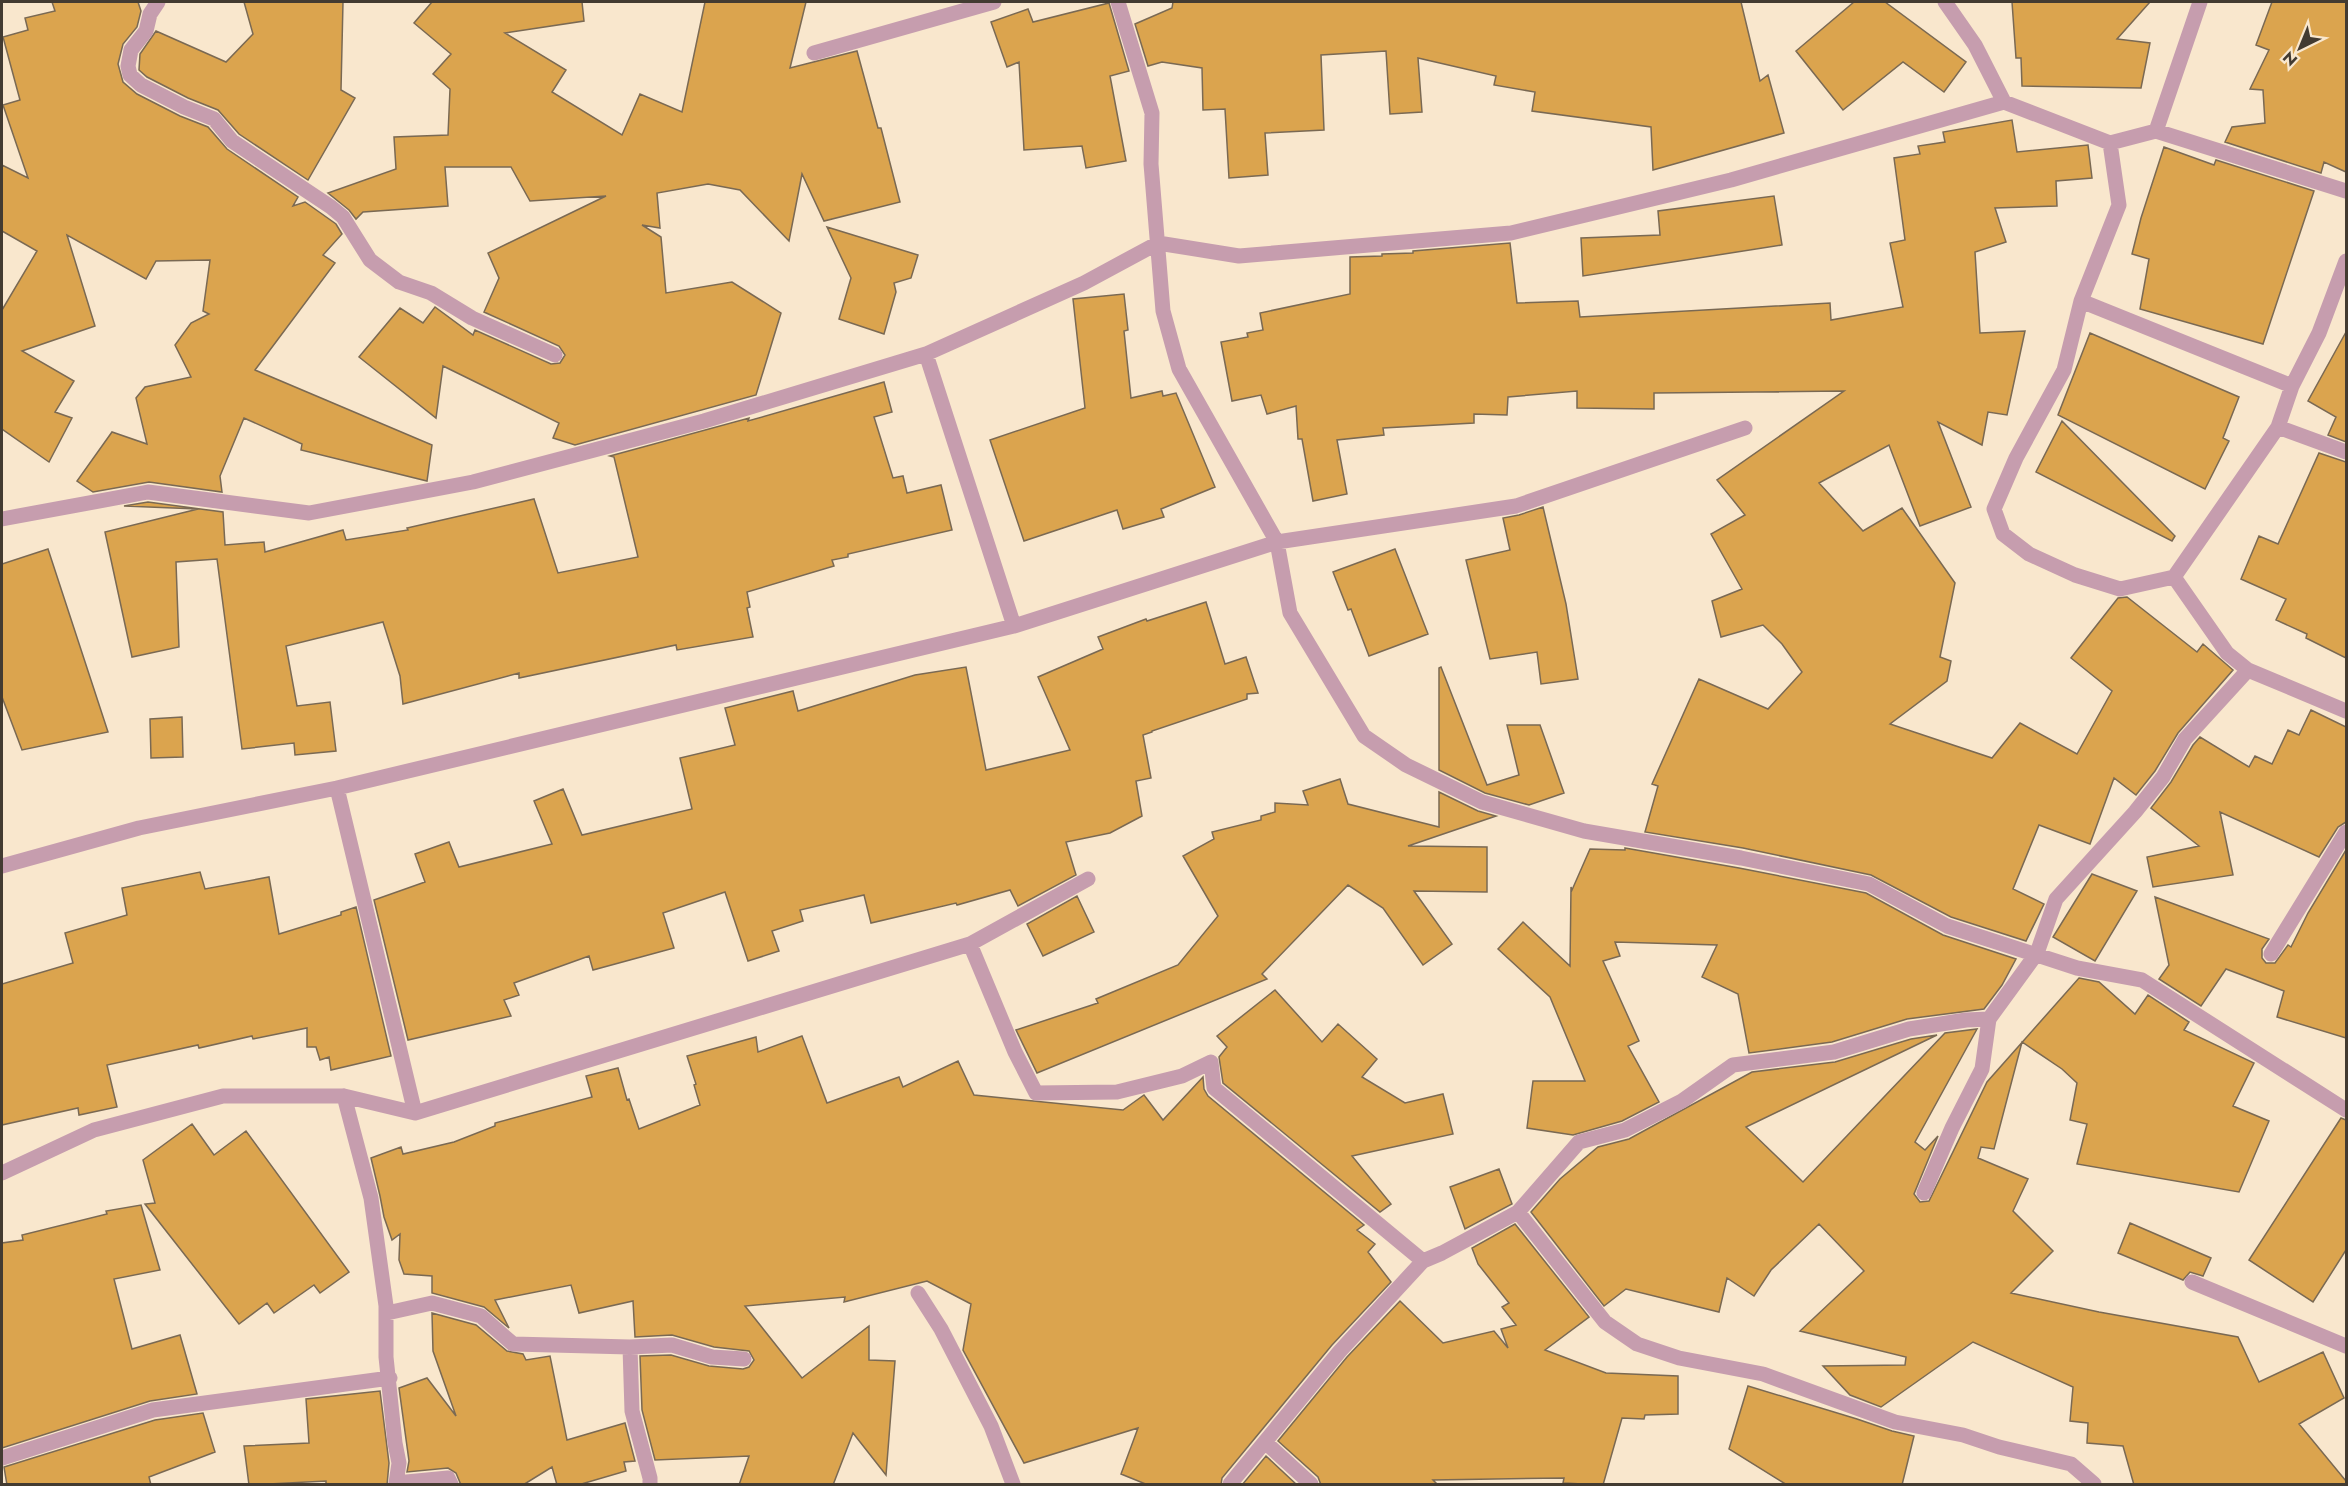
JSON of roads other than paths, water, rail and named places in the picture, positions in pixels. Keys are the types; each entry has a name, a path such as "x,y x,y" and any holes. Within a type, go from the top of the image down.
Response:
{"street":[{"path":"158,2 150,14 146,31 130,50 128,66 130,75 141,85 214,119 232,141 331,207 343,217 370,260 399,282 431,293 472,318 555,355"},
{"path":"814,52 994,2"},
{"path":"1118,2 1152,113 1151,164 1163,311 1179,369 1277,542 1290,613 1364,736 1406,765 1482,802 1584,831 1741,858 1869,884 1947,926 2037,953 2077,968 2142,980 2346,1110"},
{"path":"1945,2 1975,45 2004,102"},
{"path":"2156,131 2200,2"},
{"path":"2,519 148,492 309,513 473,482 704,421 926,354 1084,283 1158,243 1239,256 1511,233 1731,180 2004,102 2110,143 2156,131 2346,191"},
{"path":"2110,143 2119,205 2081,301 2064,370 2016,458 1994,509 2003,534 2029,554 2074,575 2120,589 2174,577 2278,427 2292,386 2319,333 2346,261"},
{"path":"2081,301 2292,386"},
{"path":"926,354 1014,626"},
{"path":"2278,427 2346,452"},
{"path":"2,866 139,828 337,788 1014,626 1277,542 1516,506 1745,428"},
{"path":"2174,577 2227,653 2247,670 2346,711"},
{"path":"1924,1193 1952,1128 1982,1069 1989,1019 2037,953 2056,899 2135,812 2163,777 2186,739 2247,670"},
{"path":"337,788 415,1113"},
{"path":"2271,954 2346,832"},
{"path":"2,1173 94,1130 223,1096 344,1096 415,1113 970,944 1088,879"},
{"path":"970,944 1015,1052 1036,1093 1117,1092 1182,1076 1211,1062 1215,1088 1423,1261"},
{"path":"1230,1485 1340,1351 1423,1261 1518,1212 1579,1142 1625,1130 1682,1101 1733,1065 1834,1052 1909,1029 1965,1020 1989,1019"},
{"path":"344,1096 371,1198 387,1313 432,1303 481,1316 513,1344 630,1347 672,1345 712,1357 744,1359"},
{"path":"1518,1212 1605,1322 1637,1344 1679,1358 1763,1374 1895,1422 1963,1435 1999,1447 2071,1464 2094,1485"},
{"path":"2192,1282 2346,1346"},
{"path":"918,1293 941,1329 991,1426 1013,1485"},
{"path":"386,1306 386,1358 399,1463 394,1484 448,1479 451,1485"},
{"path":"630,1347 632,1411 650,1485"},
{"path":"2,1458 153,1410 390,1378"},
{"path":"1265,1442 1311,1485"}]}
